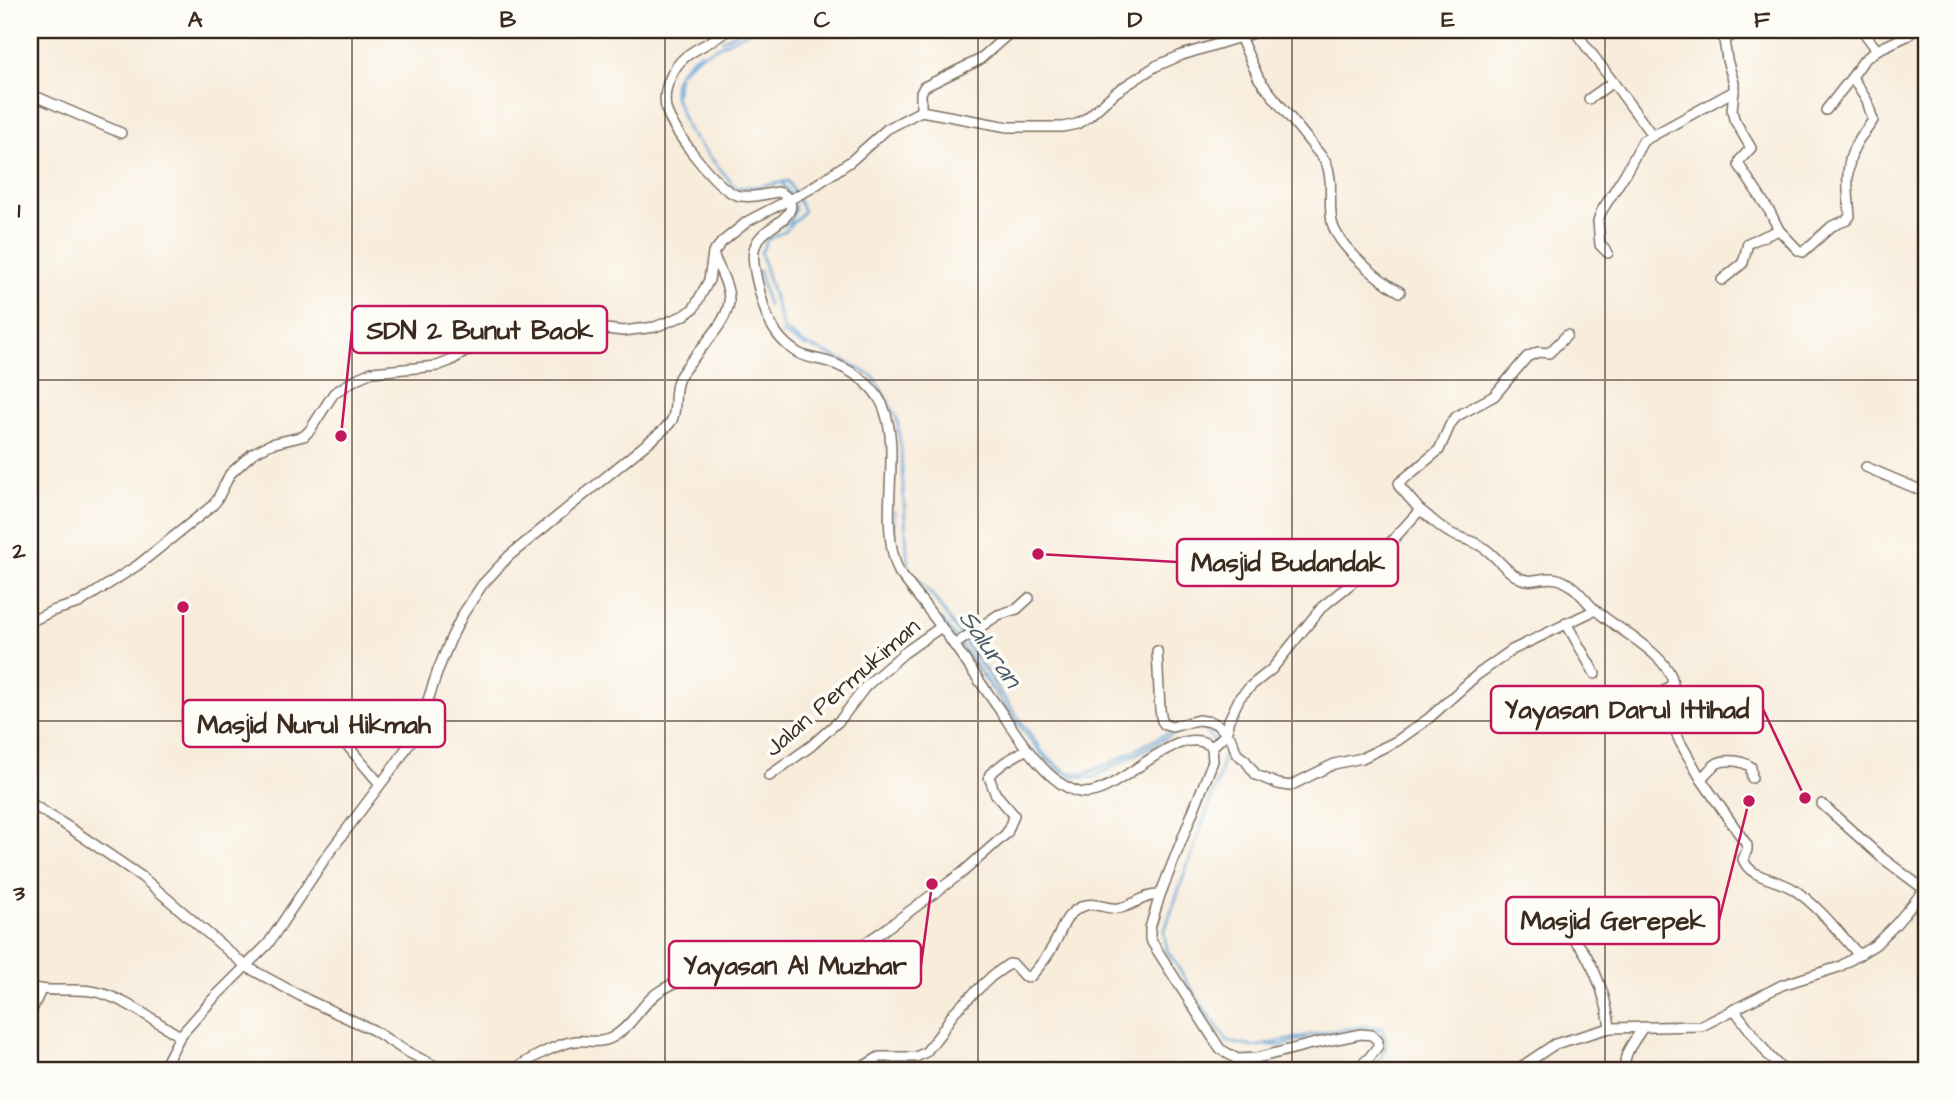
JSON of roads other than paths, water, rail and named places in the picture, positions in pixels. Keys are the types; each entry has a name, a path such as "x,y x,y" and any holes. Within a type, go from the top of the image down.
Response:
{"street":[{"path":"728,30 690,52 680,62 672,73 665,93 666,109 686,144 725,189 740,196 778,192 790,199 788,214 760,237 753,251 768,319 776,335 799,353 851,372 869,386 882,405 890,438 888,519 894,561 899,572 956,643 1027,749 1053,778 1079,793 1094,793 1187,741 1199,740 1213,746"},
{"path":"920,111 924,87 979,60 1013,30"},
{"path":"30,622 52,611 79,603 138,565 212,506 230,474 253,453 271,444 304,436 334,393 358,378 372,372 438,366 475,346 500,338 559,327 623,331 655,327 685,315 694,308 709,280 713,253 736,230 810,189 851,161 887,130 920,111 1008,127 1063,127 1077,124 1115,92 1156,66 1182,55 1263,30"},
{"path":"1574,30 1652,135"},
{"path":"1735,30 1734,34 1724,40 1734,83 1732,110 1734,119 1751,148 1739,165 1779,230 1803,252 1832,226 1850,216 1848,169 1856,144 1873,120 1867,101 1852,78"},
{"path":"1862,30 1877,50"},
{"path":"1826,110 1864,60 1877,50 1909,35"},
{"path":"1240,37 1259,79 1326,162 1330,172 1331,220 1338,236 1381,281 1400,292"},
{"path":"1589,99 1613,82"},
{"path":"1608,253 1600,245 1598,221 1639,146 1652,135 1734,91"},
{"path":"30,94 121,132"},
{"path":"1721,279 1743,263 1748,243 1779,230"},
{"path":"162,1071 180,1036 268,944 326,857 398,761 418,730 452,636 463,614 492,571 661,432 672,420 675,408 674,392 679,378 725,316 729,301 713,253"},
{"path":"1567,335 1549,354 1538,352 1527,357 1494,396 1457,416 1439,450 1398,485 1420,510 1449,533 1484,548 1514,575 1529,582 1551,577 1565,582 1578,590 1595,610 1652,652 1674,681 1644,707 1628,700 1621,702 1616,708"},
{"path":"1866,467 1927,493"},
{"path":"1354,1071 1378,1046 1378,1041 1372,1035 1360,1034 1257,1058 1237,1059 1220,1049 1150,939 1150,928 1160,895 1213,761 1213,746 1225,735 1240,697 1272,669 1322,607 1359,578 1420,510"},
{"path":"956,643 998,615 1017,609 1029,598"},
{"path":"1157,652 1162,721 1172,727 1190,721 1205,720 1218,725 1234,743 1237,754 1256,775 1290,786 1334,764 1362,758 1397,741 1428,719 1477,675 1512,650 1595,610"},
{"path":"1566,623 1595,674"},
{"name":"Jalan Permukiman","path":"769,776 827,732 841,719 866,686 941,627"},
{"path":"1660,694 1680,742 1701,779 1747,845 1743,859 1748,870 1793,889 1826,918 1859,955"},
{"path":"323,717 380,784"},
{"path":"513,1071 535,1056 573,1042 606,1041 614,1037 636,1017 654,995 665,988 688,978 725,972 774,948 783,946 800,950 823,963 841,958 963,872 1007,833 1014,815 995,793 989,777 1005,762 1027,749"},
{"path":"1701,779 1716,763 1725,760 1748,764 1752,778"},
{"path":"30,803 142,877 247,967 373,1030 443,1071"},
{"path":"1514,1071 1555,1044 1610,1028 1702,1026 1782,985 1839,967 1882,938 1926,888 1881,857 1822,804"},
{"path":"856,1071 879,1057 916,1057 926,1052 954,1012 992,976 1009,964 1014,965 1024,976 1030,977 1052,949 1070,914 1088,905 1122,908 1150,895 1160,895"},
{"path":"1568,912 1565,924 1585,953 1602,990 1608,1006 1610,1028"},
{"path":"30,986 41,990 90,990 108,995 180,1036"},
{"path":"30,1014 41,990"},
{"path":"1734,1009 1769,1056 1784,1071"},
{"path":"1626,1071 1625,1056 1643,1027"}],"waterway":[{"path":"722,40 741,30"},
{"name":"Saluran","path":"751,30 697,57 679,73 675,97 688,131 736,188 788,181 804,211 785,231 767,240 761,253 783,329 804,344 845,361 874,377 897,418 908,568 932,595 1044,754 1071,776 1092,778 1186,727"},
{"name":"Saluran","path":"674,96 675,82 680,71 701,52"},
{"path":"782,183 790,195"},
{"path":"781,226 790,222 794,205"},
{"path":"759,271 768,306"},
{"name":"Saluran","path":"781,333 806,347"},
{"path":"894,511 895,539"},
{"path":"901,566 917,589"},
{"name":"Saluran","path":"941,619 1028,737 1044,757 1062,772 1084,774 1109,764 1171,731"},
{"name":"Saluran","path":"1199,724 1220,737 1225,749 1219,777 1164,932 1167,950 1228,1042 1254,1047 1364,1026 1382,1028 1386,1042 1384,1052 1367,1071"},
{"path":"1203,729 1215,742"},
{"name":"Saluran","path":"1196,1003 1210,1019"},
{"path":"1377,1029 1382,1042"},
{"path":"1267,1046 1284,1045 1305,1038"}],"place":[{"name":"SDN 2 Bunut Baok","path":"341,436"},
{"name":"Masjid Budandak","path":"1038,554"},
{"name":"Masjid Nurul Hikmah","path":"183,607"},
{"name":"Yayasan Darul Ittihad","path":"1805,798"},
{"name":"Masjid Gerepek","path":"1749,801"},
{"name":"Yayasan Al Muzhar","path":"932,884"}]}
